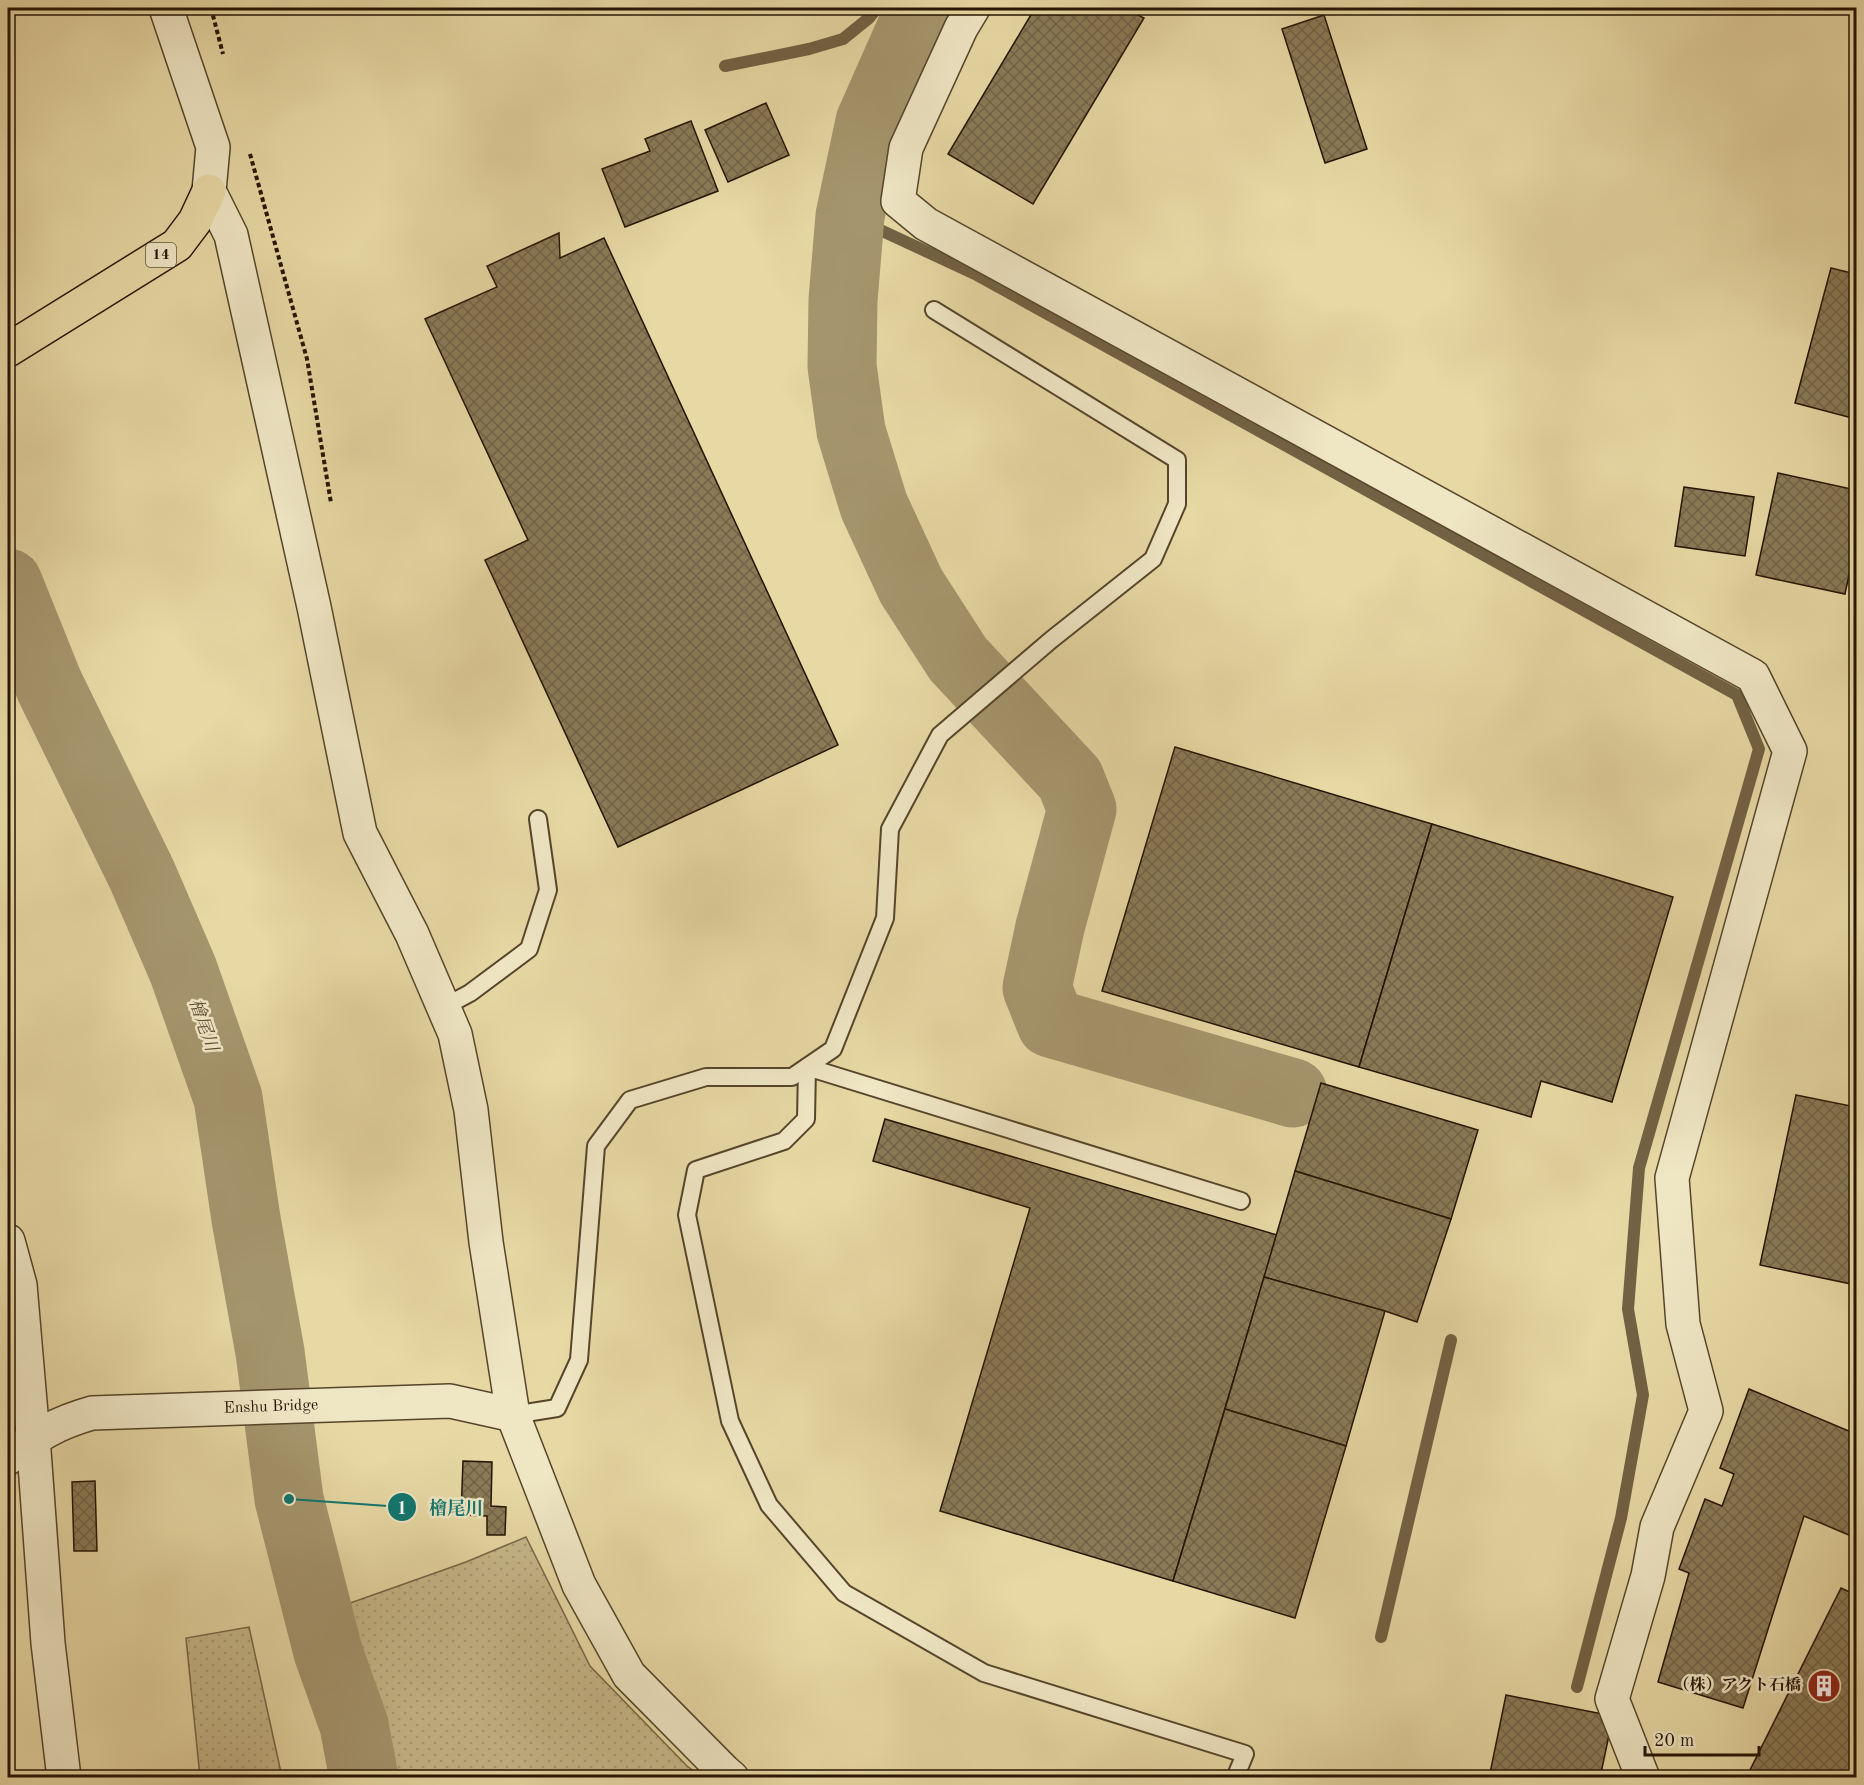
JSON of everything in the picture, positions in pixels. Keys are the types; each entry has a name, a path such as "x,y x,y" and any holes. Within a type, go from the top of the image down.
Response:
{"main road":[{"name":"14","path":"8,350 177,245 195,221 209,191"}],"street":[{"path":"166,8 213,147 209,191 231,235 314,607 360,833 412,934 455,1034 471,1110 486,1242 513,1415 579,1585 629,1675 732,1778"},
{"path":"973,8 961,28 906,148 898,201 926,224 1753,676 1790,751 1672,1178 1683,1324 1706,1411 1657,1527 1648,1575 1611,1699 1644,1778"},
{"path":"8,1241 20,1285 48,1643 64,1778"},
{"name":"Enshu Bridge","path":"8,1458 33,1437 70,1419 92,1413 450,1401 513,1415"}],"lane":[{"path":"513,1415 557,1408 579,1360 596,1146 630,1100 706,1077 792,1077 833,1049 885,918 890,829 940,735 1051,640 1153,559 1177,504 1177,460 934,310"},
{"path":"444,1008 470,993 529,949 548,890 538,819"},
{"path":"807,1067 1241,1201"},
{"path":"807,1067 806,1119 784,1141 696,1170 687,1215 730,1421 769,1505 844,1593 984,1673 1245,1754 1235,1778"}],"path":[{"path":"211,8 225,62"},
{"path":"250,151 307,359 331,505"}],"shaded area":[{"path":"526,1537 590,1666 687,1766 702,1777 389,1777 339,1607 466,1562"},
{"path":"249,1627 282,1777 200,1777 186,1638"}],"building":[{"path":"1035,8 1125,8 1144,18 1033,204 948,154"},
{"path":"1324,15 1367,149 1325,163 1282,29"},
{"path":"766,103 789,155 728,182 705,130"},
{"path":"691,121 718,191 625,227 602,169 650,151 645,139"},
{"path":"559,233 560,258 604,238 838,745 618,847 485,560 528,540 425,319 497,287 487,266"},
{"path":"1831,268 1856,274 1856,419 1795,403"},
{"path":"1778,473 1856,490 1856,542 1845,594 1756,575"},
{"path":"1684,487 1754,497 1745,556 1675,546"},
{"path":"1175,747 1432,824 1359,1067 1102,991"},
{"path":"1432,824 1673,897 1612,1102 1541,1081 1531,1117 1359,1067"},
{"path":"1321,1083 1478,1130 1451,1219 1295,1171"},
{"path":"1796,1095 1856,1107 1856,1285 1760,1265"},
{"path":"885,1119 1277,1235 1173,1581 940,1511 1030,1208 873,1161"},
{"path":"1295,1171 1451,1219 1417,1322 1264,1277"},
{"path":"1264,1277 1385,1311 1346,1446 1225,1409"},
{"path":"1749,1389 1856,1434 1856,1538 1804,1516 1743,1708 1658,1682 1689,1573 1679,1569 1705,1499 1722,1506 1734,1474 1720,1468"},
{"path":"1225,1409 1346,1446 1295,1618 1173,1581"},
{"path":"463,1461 492,1462 491,1506 506,1507 505,1535 487,1535 487,1516 461,1515"},
{"path":"95,1481 97,1551 74,1551 72,1482"},
{"name":"（株）アクト石橋","path":"1841,1588 1856,1595 1856,1778 1746,1778"},
{"path":"1506,1695 1613,1716 1600,1778 1489,1778"}],"waterway":[{"path":"725,66 809,49 843,39 869,18 877,8"},
{"path":"923,8 912,27 870,122 850,216 843,300 842,366 851,431 874,506 911,586 958,659 1070,779 1082,809 1050,927 1037,988 1051,1023 1293,1093"},
{"path":"850,216 975,274 1737,695 1759,749 1639,1168 1628,1309 1643,1395 1621,1518 1577,1687"},
{"name":"檜尾川","path":"8,583 49,685 142,875 183,970 228,1098 246,1219 270,1352 289,1499 328,1652 354,1725 364,1778"},
{"path":"1381,1637 1451,1340"}],"place":[{"name":"檜尾川","path":"289,1499"},
{"name":"（株）アクト石橋","path":"1824,1686"}]}
